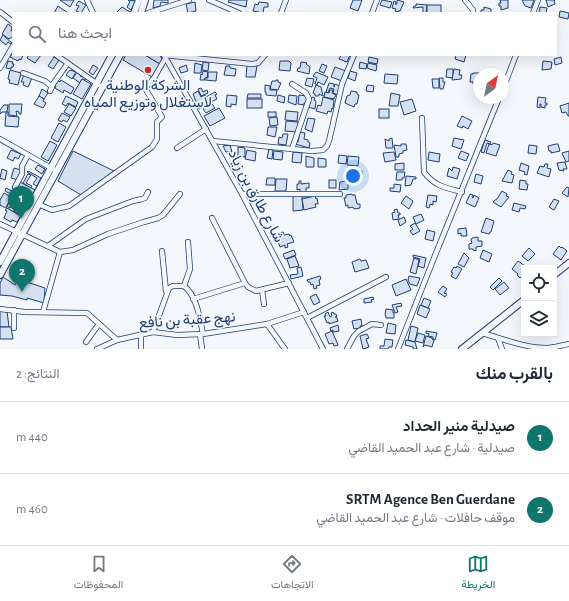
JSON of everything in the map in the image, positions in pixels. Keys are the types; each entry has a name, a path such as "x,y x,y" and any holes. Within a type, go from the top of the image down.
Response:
{"main road":[{"path":"138,12 139,0"},
{"path":"138,12 145,0"},
{"path":"100,85 112,56"},
{"path":"0,275 19,233 53,170 100,85 119,56"},
{"path":"0,262 38,204 53,170"},
{"path":"557,273 569,263"},
{"path":"462,349 523,301"}],"street":[{"path":"87,0 93,12"},
{"path":"151,12 189,0"},
{"path":"209,0 237,12"},
{"path":"281,12 286,0"},
{"path":"372,12 377,0"},
{"path":"465,0 473,12"},
{"path":"533,12 538,0"},
{"path":"0,12 12,21"},
{"path":"0,68 12,48"},
{"path":"38,204 52,210 69,206 152,147 157,139 157,122 162,117 145,88 154,78 165,56 252,64 260,62 264,56"},
{"name":"شارع طارق بن زياد","path":"165,56 242,194 323,349"},
{"path":"213,142 292,149 323,150 327,146 342,84 354,56"},
{"path":"509,73 516,56"},
{"path":"63,57 68,63 100,85"},
{"path":"23,73 45,81 51,89 68,63"},
{"path":"292,84 306,93 309,99 292,149"},
{"path":"398,349 497,104"},
{"path":"422,118 424,172 435,184 462,192"},
{"path":"177,148 206,129"},
{"path":"0,139 53,170"},
{"path":"15,187 22,174 22,166 28,155"},
{"path":"48,246 86,219 145,198 148,192"},
{"path":"0,224 60,252 73,250 108,234 158,218 163,215 180,194"},
{"path":"242,194 340,194"},
{"path":"212,218 245,283 254,290 262,290 289,283"},
{"path":"184,286 190,269 188,242"},
{"path":"162,251 167,292"},
{"path":"43,312 60,252"},
{"path":"307,318 386,277"},
{"path":"193,299 245,283"},
{"path":"153,332 169,288 173,286 184,286 193,299 202,334 202,349"},
{"path":"262,290 264,304"},
{"path":"0,309 25,312 84,312 117,340"},
{"path":"14,310 14,328"},
{"name":"نهج عقبة بن نافع","path":"97,349 117,340 141,334 153,332 177,336 202,334 267,324 304,312"},
{"path":"86,342 99,324"},
{"path":"267,324 285,349"},
{"path":"347,349 354,336 359,331 372,324 381,325"},
{"path":"482,333 531,346 548,348 569,344"},
{"path":"141,334 141,349"},
{"path":"498,338 502,349"}],"building":[{"path":"60,0 74,0 70,7"},
{"path":"128,0 136,1 131,10 127,7 130,2"},
{"path":"154,0 168,0 168,3 161,2 160,6 153,8"},
{"path":"229,0 247,0 246,7 228,2"},
{"path":"353,0 362,0 358,11 350,8"},
{"path":"382,0 392,2 390,8 380,5"},
{"path":"397,0 404,2 400,11 398,12 395,11 396,9 392,8 394,1 396,2 395,4 397,4"},
{"path":"500,0 508,0 508,8 501,10 501,6 499,6 499,3 501,3"},
{"path":"522,0 534,0 531,8 525,6"},
{"path":"546,0 554,0 555,4 548,7"},
{"path":"79,1 86,5 82,12 78,12 76,11 79,6 76,5"},
{"path":"195,2 196,11 188,12 186,4"},
{"path":"259,2 268,3 268,7 264,7 263,12 253,11 255,4 258,5"},
{"path":"416,4 427,5 426,12 423,12 423,7 413,8"},
{"path":"427,5 441,5 441,12 427,12"},
{"path":"58,6 67,12 55,12"},
{"path":"122,7 130,12 117,12"},
{"path":"484,7 491,9 491,12 481,12 481,10 484,10"},
{"path":"540,7 547,8 546,12 539,12"},
{"path":"560,11 569,13 568,19 559,17"},
{"path":"8,24 12,27 12,37 9,39 2,34"},
{"path":"3,35 12,43 12,45 8,42 6,45 0,40"},
{"path":"12,54 12,56 23,56 21,60 19,59 18,61 10,57"},
{"path":"28,56 40,56 35,63 27,58"},
{"name":"الشركة الوطنية لاستغلال وتوزيع المياه","path":"125,56 147,56 160,64 152,77 123,60"},
{"path":"147,56 160,56 162,59 160,64"},
{"path":"340,56 350,56 347,62 339,59"},
{"path":"456,56 466,56 464,62 455,59"},
{"path":"54,57 59,60 53,69 48,66"},
{"path":"369,57 378,59 377,64 368,62"},
{"path":"561,57 562,63 555,65 554,59"},
{"path":"8,61 13,62 12,64 14,64 11,69 6,68"},
{"path":"280,61 289,61 291,63 290,71 279,70"},
{"path":"543,61 552,62 551,69 542,70"},
{"path":"203,62 209,63 208,71 202,70"},
{"path":"301,62 307,63 306,64 310,67 309,74 297,71 298,68 300,68"},
{"path":"360,62 367,64 366,69 359,68"},
{"path":"195,63 202,65 201,73 194,73"},
{"path":"368,63 377,65 376,71 367,68"},
{"path":"322,64 327,66 324,73 319,71"},
{"path":"93,65 98,68 93,75 89,72"},
{"path":"186,65 188,71 181,73 179,68"},
{"path":"247,65 257,66 255,77 246,77"},
{"path":"226,66 236,69 235,76 224,75"},
{"path":"335,67 346,71 342,81 331,77"},
{"path":"447,69 453,69 453,78 446,77"},
{"path":"454,69 460,70 459,75 462,75 461,79 452,80"},
{"path":"10,70 21,73 18,85 9,83 10,80 8,79"},
{"path":"70,70 76,72 72,79 66,75"},
{"path":"203,71 208,72 207,78 205,78 205,80 200,80 201,74 202,75"},
{"path":"350,71 357,73 355,81 348,78"},
{"path":"77,72 81,74 80,76 86,78 85,80 82,79 80,83 73,78"},
{"path":"208,72 217,72 216,81 205,80 205,78 208,78"},
{"path":"316,72 328,77 324,85 318,82 317,85 315,84 317,78 313,76"},
{"path":"385,74 398,75 397,84 384,83"},
{"path":"471,74 473,74 473,82 470,82"},
{"path":"24,75 32,78 28,87 23,85 24,82 21,82"},
{"path":"307,78 314,79 312,87 305,85"},
{"path":"439,78 443,78 443,82 445,82 443,89 440,89"},
{"path":"82,79 91,84 82,99 73,94"},
{"path":"432,79 439,79 439,88 433,88"},
{"path":"57,80 60,82 61,80 74,88 71,94 64,90 63,93 55,88 56,86 54,86"},
{"path":"276,80 281,83 278,90 270,89 272,81"},
{"path":"329,83 334,84 334,87 335,84 340,86 338,95 333,93 334,89 330,88 328,93 326,92"},
{"path":"265,85 270,86 270,90 277,90 276,96 266,95"},
{"path":"316,85 321,87 323,96 319,94 319,96 315,96 313,93"},
{"path":"368,85 374,86 373,92 366,91"},
{"path":"201,88 203,92 207,90 208,93 201,96 198,89"},
{"path":"42,89 48,93 44,99 39,96"},
{"path":"330,90 333,90 332,93 336,95 334,99 324,97 325,92 329,93"},
{"path":"198,91 201,97 205,95 209,103 199,109 193,94"},
{"path":"351,91 357,92 359,95 357,104 355,104 354,107 345,103 347,96 350,95"},
{"path":"215,92 217,94 215,95 217,99 209,103 206,97"},
{"path":"391,93 400,95 398,106 389,106"},
{"path":"248,94 261,94 261,98 247,98"},
{"path":"227,95 237,96 236,105 231,104 231,107 226,106"},
{"path":"278,95 285,97 284,103 277,101"},
{"path":"289,95 297,96 296,105 288,102"},
{"path":"299,95 307,96 306,103 304,103 304,105 298,104"},
{"path":"39,96 44,99 43,101 46,103 43,108 34,104"},
{"path":"66,96 78,102 76,107 68,103 66,106 62,104"},
{"path":"312,97 315,98 314,100 316,101 315,109 308,107"},
{"path":"323,97 334,100 333,109 332,108 331,112 328,111 327,114 316,111 318,105 321,106"},
{"path":"538,97 546,98 545,103 547,103 547,105 545,105 545,108 541,107 541,104 540,108 537,107"},
{"path":"247,99 262,99 262,108 247,108"},
{"path":"412,99 416,111 404,115 400,102"},
{"path":"569,103 568,116 566,112 562,113 560,106"},
{"path":"9,104 22,104 21,114 16,111 17,116 9,115"},
{"path":"69,104 76,108 71,116 64,112"},
{"path":"212,104 215,108 206,113 203,109"},
{"path":"4,105 8,105 7,112 2,112 0,114 0,110"},
{"path":"219,108 225,118 210,126 204,116"},
{"path":"379,109 389,109 389,118 379,118"},
{"path":"286,111 298,112 297,121 285,120"},
{"path":"6,112 8,112 8,116 19,117 18,127 5,126"},
{"path":"268,112 276,112 276,117 268,117"},
{"path":"62,113 70,117 67,122 58,120"},
{"path":"462,116 472,121 468,129 463,126 462,128 457,126"},
{"path":"277,117 278,125 270,126 269,118"},
{"path":"308,118 315,119 312,132 305,129"},
{"path":"286,121 298,122 297,132 285,131"},
{"path":"59,123 66,127 58,142 51,138"},
{"path":"268,127 277,127 275,137 267,135"},
{"path":"300,132 305,133 304,139 308,140 310,143 309,148 295,144 295,142 298,142"},
{"path":"283,134 288,134 286,145 278,144 279,137 282,138"},
{"path":"392,138 393,148 386,148 385,139 389,141 389,139"},
{"path":"454,138 464,140 461,149 452,146"},
{"path":"485,140 491,142 490,144 487,143 484,153 481,152"},
{"path":"50,141 57,145 48,161 41,157"},
{"path":"493,143 500,145 496,156 486,153 489,144 492,145"},
{"path":"401,144 406,144 407,150 399,154 399,157 396,157 394,145 401,146"},
{"path":"558,144 560,151 551,153 548,146"},
{"path":"230,145 232,152 226,152 223,146"},
{"path":"529,145 537,146 536,154 528,153"},
{"path":"238,147 245,148 245,157 238,156"},
{"path":"269,149 273,150 272,159 267,158"},
{"path":"11,150 21,154 18,159 15,157 13,161 7,158"},
{"path":"247,150 256,152 255,161 245,159"},
{"path":"73,151 114,171 81,195 58,181"},
{"path":"274,151 283,152 282,160 273,159"},
{"path":"461,151 469,154 466,161 458,158"},
{"path":"569,151 569,161 566,162 562,153"},
{"path":"293,152 302,153 301,163 292,162"},
{"path":"394,152 396,160 385,162 383,153"},
{"path":"429,152 440,154 439,162 428,160"},
{"path":"339,155 347,156 346,164 338,163"},
{"path":"306,156 314,158 314,167 306,167"},
{"path":"348,156 359,157 358,166 347,165"},
{"path":"318,158 326,159 326,167 318,167"},
{"path":"565,162 567,169 563,169 564,171 559,170 557,163"},
{"path":"404,163 404,170 395,170 395,164"},
{"path":"521,163 529,166 527,175 524,174 525,172 519,170"},
{"path":"545,164 548,164 547,168 551,169 549,177 537,173 540,166 544,167"},
{"path":"38,165 45,169 42,174 35,169"},
{"path":"453,167 460,169 457,179 447,176 449,168 452,171"},
{"path":"14,168 21,170 18,180 11,178"},
{"path":"2,169 7,171 5,180 0,178"},
{"path":"508,170 514,175 512,183 502,181"},
{"path":"28,171 41,178 37,186 33,184 37,178 27,172"},
{"path":"354,171 362,171 362,178 356,178"},
{"path":"397,172 405,172 402,180 396,180"},
{"path":"28,174 31,175 26,183 32,186 31,188 23,183"},
{"path":"476,174 483,176 481,184 474,182"},
{"path":"406,176 416,177 416,179 413,179 411,185 405,186"},
{"path":"267,178 275,178 275,185 266,185"},
{"path":"276,179 287,179 286,191 275,191"},
{"path":"329,180 336,180 336,188 329,188"},
{"path":"520,180 526,181 526,184 528,184 527,190 519,189"},
{"path":"299,181 301,181 301,184 309,183 309,188 306,188 306,192 300,192 300,189 297,190 297,184 299,184"},
{"path":"348,181 348,189 339,190 340,182"},
{"path":"20,182 35,190 31,197 19,190 15,190"},
{"path":"394,184 401,185 400,192 390,191 390,188 394,188"},
{"path":"567,187 569,188 568,197 562,193"},
{"path":"6,188 20,195 18,198 5,191"},
{"path":"502,191 509,197 501,207 493,202"},
{"path":"4,193 11,197 6,208 0,205 0,200"},
{"path":"470,194 473,195 473,198 474,195 479,198 475,207 466,203"},
{"path":"309,195 309,197 302,197 303,210 293,211 293,196"},
{"path":"346,195 355,195 357,204 360,204 360,208 354,209 353,207 348,208 348,205 346,206 344,198 346,198"},
{"path":"428,195 437,196 436,202 433,201 433,205 430,204 429,208 426,207"},
{"path":"13,196 16,198 13,203 15,204 10,208 7,206"},
{"path":"315,196 318,204 315,204 316,207 304,210 302,199"},
{"path":"406,196 413,201 409,209 401,203"},
{"path":"22,197 30,201 25,211 20,208 21,205 17,203"},
{"path":"554,199 559,201 554,210 549,207"},
{"path":"514,203 526,206 525,209 520,208 519,212 512,210"},
{"path":"18,204 21,206 19,209 23,212 21,216 14,211"},
{"path":"7,208 21,216 17,222 12,220 11,222 4,218 7,211 5,210"},
{"path":"397,209 398,213 400,213 400,215 398,215 399,219 393,220 392,213"},
{"path":"421,214 424,220 416,224 413,217"},
{"path":"404,217 406,222 400,226 398,220"},
{"path":"486,218 494,221 489,234 481,232"},
{"path":"415,223 420,231 413,235 410,231 413,229 410,226"},
{"path":"466,228 467,236 461,236 461,233 458,234 458,229"},
{"path":"427,230 435,232 433,241 425,239"},
{"path":"283,232 284,235 291,235 294,242 287,244 288,247 285,248 285,245 280,247 277,239 280,238 280,233"},
{"path":"478,237 478,241 482,241 482,246 476,247 476,251 469,249 469,244 472,243 472,238"},
{"path":"559,246 567,251 561,260 553,254"},
{"path":"529,248 535,254 528,261 522,256"},
{"path":"294,250 296,255 285,259 283,254"},
{"path":"483,250 492,254 489,262 480,258"},
{"path":"464,253 469,258 464,267 458,264"},
{"path":"413,255 426,258 424,268 418,266 420,259 413,257"},
{"path":"295,256 299,266 290,268 287,259"},
{"path":"414,258 419,260 416,274 410,272"},
{"path":"360,259 361,261 366,260 369,268 355,272 352,262"},
{"path":"518,261 524,265 521,265 520,278 512,269"},
{"path":"457,266 462,269 456,279 451,276 453,273 451,272 454,267 456,268"},
{"path":"301,267 303,276 291,279 290,275 298,274 297,268"},
{"path":"320,276 320,285 316,286 317,288 314,289 313,284 311,285 307,280"},
{"path":"409,276 420,278 417,286 410,284 408,280"},
{"path":"3,277 15,285 18,279 45,288 44,303 27,298 27,300 12,296 0,295 0,283"},
{"path":"499,278 502,281 493,290 490,287"},
{"path":"406,279 411,290 396,296 392,285"},
{"path":"504,282 509,288 500,295 495,289"},
{"path":"443,286 447,289 444,293 447,294 445,297 438,292"},
{"path":"316,294 320,302 314,305 310,297"},
{"path":"373,297 374,299 371,300 372,302 364,303 364,299"},
{"path":"424,298 431,301 428,308 421,305"},
{"path":"401,303 402,306 396,307 398,312 395,313 392,305"},
{"path":"420,305 430,309 426,318 417,314"},
{"path":"386,309 393,310 394,318 386,318"},
{"path":"0,311 7,311 9,327 0,327"},
{"path":"328,312 330,317 332,316 331,313 333,312 336,314 337,317 335,317 338,321 329,324 329,322 327,323 324,316 326,316 325,314"},
{"path":"361,319 361,328 354,329 352,321"},
{"path":"388,323 396,325 395,334 386,333"},
{"path":"338,325 339,331 331,331 330,328"},
{"path":"411,326 418,328 415,342 408,340"},
{"path":"0,327 11,327 13,339 0,339"},
{"path":"332,331 338,345 334,346 333,343 329,344 325,334"},
{"path":"426,331 437,333 435,340 433,337 428,336 429,334 426,333"},
{"path":"418,333 425,335 423,343 415,341"},
{"path":"367,334 369,338 366,339 369,347 363,349 360,336"},
{"path":"426,336 434,340 432,347 425,345 423,347"},
{"path":"385,339 393,340 392,347 389,347 388,349 380,349 380,346 384,346"},
{"path":"406,340 415,342 417,349 413,349 413,347 405,345"}],"place":[{"name":"الشركة الوطنية لاستغلال وتوزيع المياه","path":"148,70"},
{"name":"صيدلية منير الحداد","path":"21,219"},
{"name":"SRTM Agence Ben Guerdane","path":"22,292"}]}
